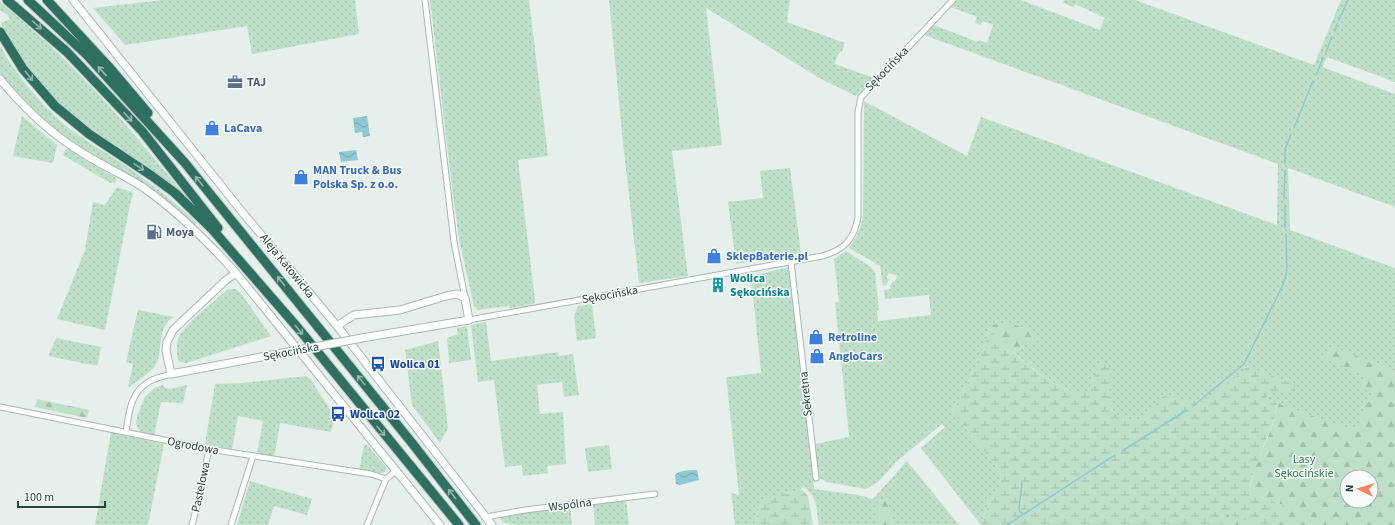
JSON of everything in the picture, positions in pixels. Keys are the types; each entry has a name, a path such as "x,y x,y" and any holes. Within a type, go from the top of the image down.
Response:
{"highway":[{"path":"7,0 67,52 142,132 274,300 459,525"},
{"path":"28,0 87,55 185,163 412,443 476,525"},
{"path":"48,0 109,66 156,122 185,163"},
{"path":"0,32 23,69 55,106 89,134 152,176 186,203 212,229 274,300"}],"street":[{"name":"Aleja Katowicka","path":"73,0 239,208 337,326 492,525"},
{"path":"425,0 454,242 469,320"},
{"name":"Sękocińska","path":"126,432 131,402 140,389 150,381 171,374 362,338 791,262 832,253 843,246 852,237 858,217 858,123 860,101 864,93 953,0"},
{"path":"0,79 23,104 66,142 97,162 144,188 177,214 202,237 236,272 440,525"},
{"name":"Sekretna","path":"791,262 816,478"},
{"path":"171,374 166,350 167,342 172,330 236,272"},
{"path":"337,326 354,315 400,310 434,299 456,294 465,298"},
{"name":"Ogrodowa","path":"0,407 209,449 371,474 386,479"},
{"name":"Pastelowa","path":"192,525 209,449"},
{"path":"231,525 253,456"},
{"path":"367,525 386,479 396,471"},
{"name":"Wspólna","path":"486,517 525,510 654,494"}],"green space":[{"path":"162,0 355,0 359,34 252,54 247,26 125,45 93,8"},
{"path":"430,0 529,0 548,156 518,160 535,300 534,304 510,308 509,306 478,310 474,306 459,239"},
{"path":"609,0 790,0 787,22 845,43 842,51 838,54 835,64 874,78 856,96 821,79 706,8 722,145 672,151 688,276 639,283"},
{"path":"957,0 1021,0 1100,30 1104,18 1116,23 1075,4 1074,7 1063,3 1064,0 1135,0 1314,65 1341,0 1395,0 1395,82 1327,57 1322,67 1395,94 1395,207 1288,168 1290,230 1395,268 1395,371 1331,347 1326,359 1364,374 1372,392 1355,432 1264,398 1281,389 1247,366 1244,371 1198,406 1163,396 1144,417 1138,420 1128,420 1114,413 1111,407 1109,401 1110,370 1100,365 1087,394 1068,390 1048,379 1013,352 1032,341 1036,333 1013,324 1002,324 989,327 990,329 978,361 952,411 997,467 1001,476 999,489 991,499 981,525 921,448 945,427 942,424 897,461 878,482 866,489 827,482 819,478 815,444 849,437 835,303 839,302 834,259 846,251 871,267 875,273 879,310 877,310 878,321 931,315 929,295 885,299 884,290 891,289 890,286 893,281 895,282 897,276 889,273 886,278 889,279 886,285 883,286 880,266 849,248 858,232 863,215 864,101 967,156 981,117 1277,225 1278,164 924,35 934,25 978,42 979,40 987,43 993,25 982,21 981,25 975,23 977,17 951,7"},
{"path":"0,2 50,46 97,92 155,159 183,193 182,194 153,171 82,123 51,96 32,74 15,49 1,23 10,19 7,14 0,11"},
{"path":"0,46 29,88 65,125 142,178 170,199 197,223 193,226 71,141 30,108 0,73"},
{"path":"22,116 57,145 53,163 13,156"},
{"path":"67,148 116,178 116,183 110,183 63,155"},
{"path":"790,168 801,253 736,264 728,202 763,198 760,171"},
{"path":"117,187 134,193 131,200 105,330 57,319 85,250 93,202 105,205"},
{"path":"789,267 814,489 858,495 873,499 907,461 959,525 892,525 888,502 878,500 878,525 819,525 816,503 808,490 803,487 801,489 764,500 759,508 755,525 735,525 731,493 739,495 726,377 761,373 751,276"},
{"path":"228,289 236,289 243,296 271,336 186,363 179,362 177,356 177,346 182,332 194,319"},
{"path":"592,304 596,338 577,341 574,316 578,306"},
{"path":"138,310 174,317 168,321 162,333 158,361 155,366 128,388 133,364 126,362"},
{"path":"486,322 491,361 558,352 559,356 573,354 579,395 564,397 562,382 537,385 540,414 563,412 566,464 547,466 548,473 523,476 522,465 505,467 494,380 478,382 471,325"},
{"path":"999,323 1010,323 1037,333 1032,341 1010,355 988,327"},
{"path":"467,326 471,360 449,363 447,338 458,334 457,328"},
{"path":"990,329 1010,355 1013,352 1047,379 1068,390 1078,393 1087,393 1100,365 1108,365 1111,380 1110,404 1112,410 1117,415 1129,420 1136,420 1144,417 1163,396 1191,400 1198,405 1243,371 1247,366 1296,385 1291,393 1281,389 1265,398 1277,403 1276,411 1248,493 1283,505 1276,525 1259,525 1227,514 1222,525 981,525 991,499 999,489 1001,476 997,467 952,411 973,371"},
{"path":"56,338 101,347 97,366 48,356"},
{"path":"438,341 448,428 440,443 412,405 405,350"},
{"name":"Lasy Sękocińskie","path":"1331,346 1395,371 1395,525 1276,525 1283,505 1248,493 1256,464 1272,426 1277,403 1355,431 1372,392 1360,387 1364,374 1326,360"},
{"path":"306,376 311,380 335,417 331,432 280,423 274,458 257,454 263,421 238,416 232,449 205,444 215,384 243,383"},
{"path":"163,385 165,388 169,389 187,385 183,403 161,402 154,436 140,432 136,424 137,416 145,397 154,388"},
{"path":"37,399 89,410 87,418 35,407"},
{"path":"111,432 164,444 148,525 95,525"},
{"path":"364,445 367,445 386,467 385,472 378,474 359,471"},
{"path":"609,445 612,469 588,472 585,448"},
{"path":"250,481 312,499 307,515 274,506 268,525 237,525"},
{"path":"801,489 808,496 813,525 755,525 759,508 764,500"},
{"path":"626,499 629,525 595,525 593,503"},
{"path":"878,500 888,502 892,525 878,525"},
{"path":"570,507 572,525 516,525 503,522 500,517 512,514"},
{"path":"1227,513 1259,525 1222,525"}],"water":[{"path":"367,116 370,136 363,137 362,132 355,133 353,118"},
{"path":"356,150 358,160 341,162 339,152"},
{"path":"697,470 699,480 680,485 676,484 675,475 677,473"}],"waterway":[{"path":"1339,20 1348,0"},
{"path":"1335,31 1337,24"},
{"path":"1326,52 1332,37"},
{"path":"1316,75 1323,58"},
{"path":"1294,128 1313,81"},
{"path":"1285,163 1285,149 1291,134"},
{"path":"1284,199 1285,170"},
{"path":"1285,205 1285,227"},
{"path":"1193,406 1244,364 1283,285 1287,270 1286,234"},
{"path":"1122,451 1187,410"},
{"path":"1007,525 1115,455"},
{"path":"1022,483 1019,508 1020,512 1023,514"}],"place":[{"name":"TAJ","path":"235,82"},
{"name":"LaCava","path":"212,128"},
{"name":"MAN Truck & Bus Polska Sp. z o.o.","path":"301,177"},
{"name":"Moya","path":"154,232"},
{"name":"SklepBaterie.pl","path":"714,256"},
{"name":"Wolica Sękocińska","path":"718,285"},
{"name":"Retroline","path":"816,337"},
{"name":"AngloCars","path":"817,356"},
{"name":"Wolica 01","path":"378,364"},
{"name":"Wolica 02","path":"338,414"}]}
